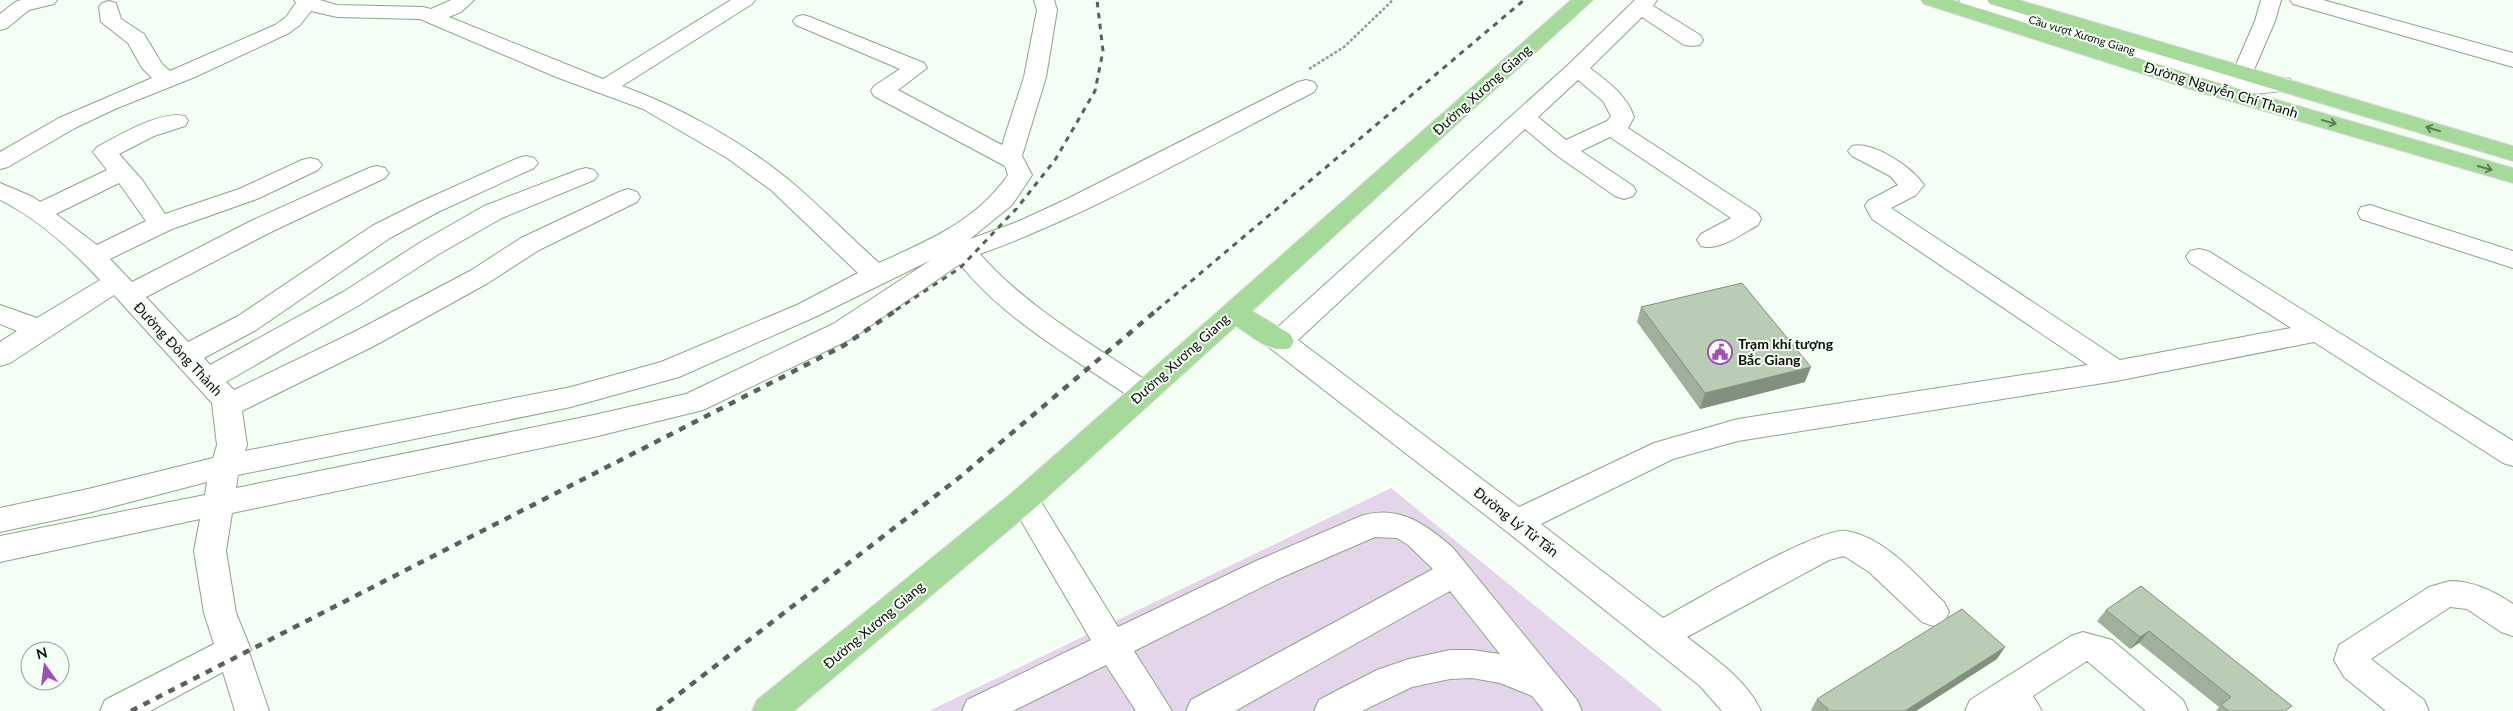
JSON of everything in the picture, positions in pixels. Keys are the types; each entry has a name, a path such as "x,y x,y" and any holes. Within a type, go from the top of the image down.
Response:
{"main road":[{"name":"Đường Xương Giang","path":"770,711 1024,500 1233,311 1583,0"},
{"name":"Đường Nguyễn Chí Thanh","path":"1931,0 2275,107 2513,176"},
{"name":"Đường Nguyễn Chí Thanh","path":"1997,0 2248,79"},
{"name":"Đường Nguyễn Chí Thanh","path":"2282,84 2513,154"},
{"path":"1233,311 1280,341"}],"street":[{"path":"0,24 22,6 47,0"},
{"path":"431,16 454,8 464,0"},
{"path":"605,87 745,0"},
{"path":"1009,159 1034,77 1047,10 1044,0"},
{"name":"Cầu vượt Xương Giang","path":"1969,0 2248,79"},
{"path":"2248,79 2271,0"},
{"path":"2300,0 2513,60"},
{"path":"0,162 67,123 107,104 168,80 282,29 294,21 306,1 337,11 424,13 651,104 735,153 780,185 876,275"},
{"path":"1280,341 1577,69 1644,3 1692,40"},
{"path":"109,7 111,22 136,39 153,68 168,80"},
{"path":"0,549 594,426 693,403 843,330 958,245 1003,200 1020,175 1015,162 882,91 916,68 803,21"},
{"path":"1567,152 1615,126 1623,118 1622,112 1612,99 1577,69"},
{"path":"2248,79 2275,107"},
{"path":"2248,79 2282,84"},
{"path":"0,520 88,501 225,466 571,396 669,370 806,311 876,275 958,245 1026,228 1306,86"},
{"path":"1525,117 1567,152 1624,191"},
{"path":"160,224 105,152 146,132 177,122"},
{"path":"1615,126 1618,132 1630,142 1749,219 1710,240"},
{"path":"1860,151 1898,171 1912,185 1907,190 1877,206 1881,213 2116,371"},
{"path":"185,356 247,323 381,232 429,207 472,189 526,162"},
{"path":"94,257 160,224 248,194 310,165"},
{"path":"39,213 122,172"},
{"path":"0,356 39,329 123,288 377,173"},
{"path":"207,380 352,298 430,248 493,212 586,175"},
{"name":"Đường Đông Thành","path":"0,191 24,202 94,257 226,400 232,445 225,466 210,551 220,613 234,650 252,711"},
{"path":"226,406 364,339 480,277 530,244 628,197"},
{"path":"2370,213 2513,260"},
{"path":"958,245 968,260 1026,310 1143,392"},
{"path":"2200,257 2513,455"},
{"path":"0,314 39,329"},
{"path":"1517,522 1664,451 1738,430 2116,371 2318,332"},
{"name":"Đường Lý Tử Tấn","path":"1280,341 1517,522 1712,676 1744,711"},
{"path":"1024,500 1112,646 1155,711"},
{"path":"979,711 1267,570 1372,524 1391,524 1420,536 1454,573 1541,684 1565,711"},
{"path":"1660,636 1808,555 1833,545 1849,544 1865,552 1934,612"},
{"path":"1203,711 1454,573"},
{"path":"2412,711 2356,667 2351,660 2351,655 2440,596 2450,593 2465,595 2485,602 2513,622"},
{"path":"2005,706 2083,646 2091,646 2100,650 2170,711"},
{"path":"117,711 234,650"},
{"path":"1347,707 1412,670 1449,663 1495,667 1541,684"}],"shaded area":[{"path":"1391,488 1664,711 929,711"}],"building":[{"name":"Trạm khí tượng Bắc Giang","path":"1742,283 1811,367 1705,393 1641,307"},
{"path":"2141,586 2292,706 2285,711 2229,711 2221,705 2231,697 2149,631 2140,637 2106,610"},
{"path":"1962,609 2005,647 1905,711 1830,711 1817,699"}],"railway":[{"path":"896,310 960,268 1017,208 1055,160 1095,91 1103,51 1097,0"},
{"path":"1157,310 1524,0"},
{"path":"131,711 843,346 898,309"},
{"path":"657,711 960,477 1158,309"}],"place":[{"name":"Trạm khí tượng Bắc Giang","path":"1720,352"}]}
